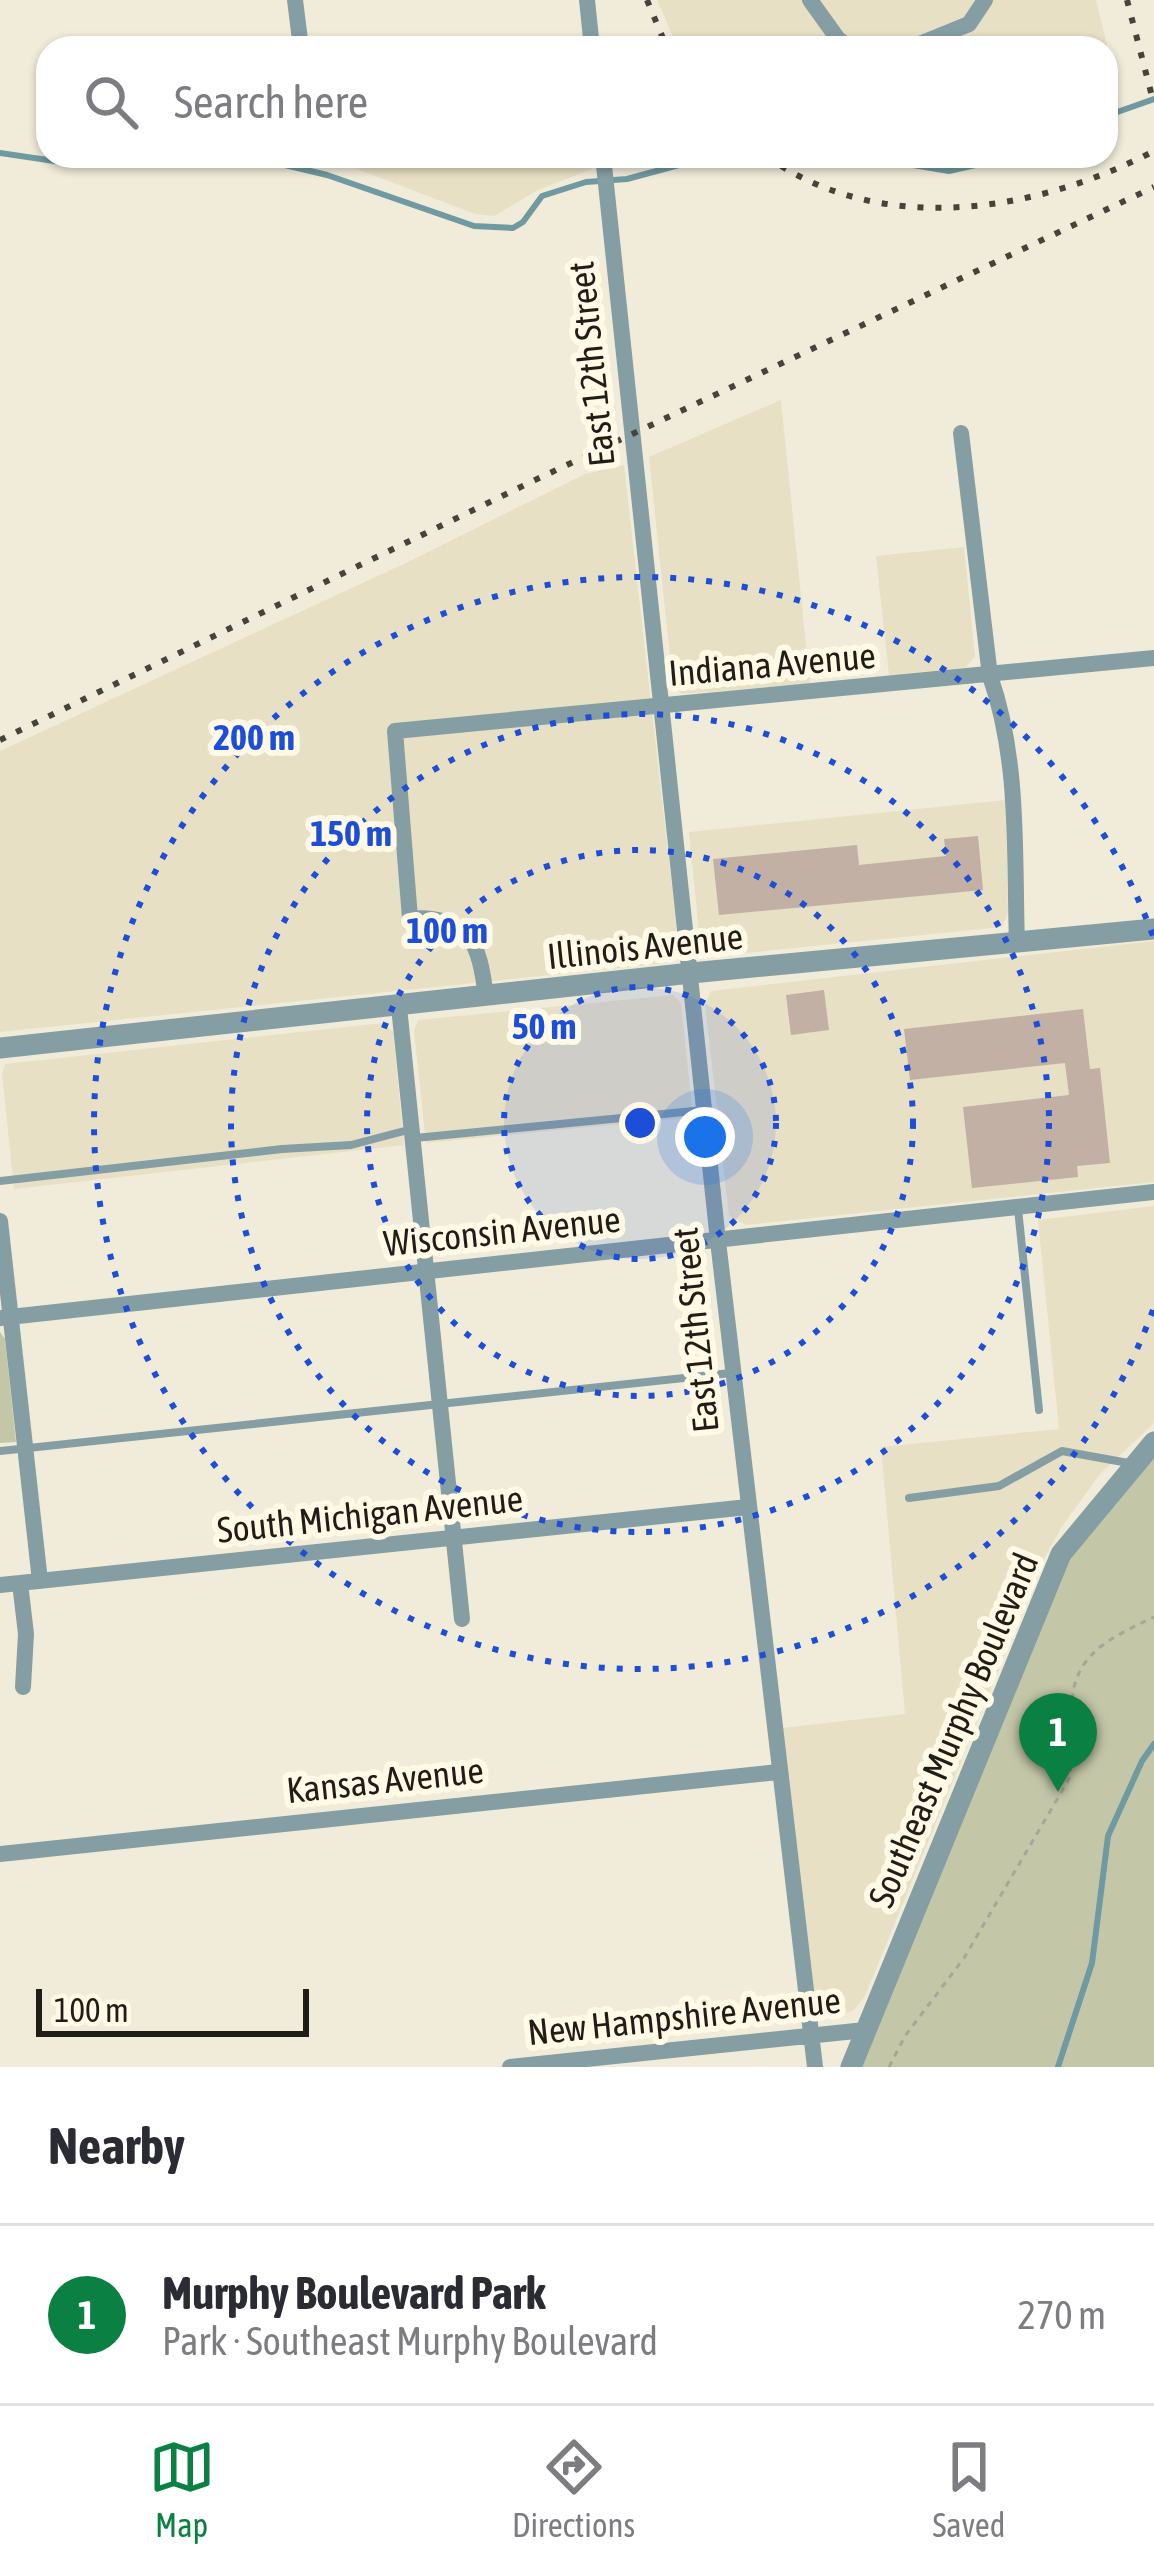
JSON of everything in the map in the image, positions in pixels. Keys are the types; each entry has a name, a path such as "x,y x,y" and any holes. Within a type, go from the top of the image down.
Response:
{"street":[{"path":"295,0 300,36"},
{"path":"586,0 590,36"},
{"path":"810,0 836,36"},
{"path":"940,36 969,24 985,0"},
{"name":"East 12th Street","path":"604,168 718,1241 815,2067"},
{"path":"962,433 990,676 1002,710 1009,756 1017,944"},
{"name":"Indiana Avenue","path":"486,997 470,936 447,919 410,918 395,730 1154,658"},
{"name":"Illinois Avenue","path":"0,1048 1154,928"},
{"path":"399,1007 462,1619"},
{"name":"Wisconsin Avenue","path":"5,1317 1154,1192"},
{"path":"0,1221 5,1317 40,1581"},
{"name":"Southeast Murphy Boulevard","path":"851,2067 1060,1554 1154,1442"},
{"name":"South Michigan Avenue","path":"0,1585 748,1507"},
{"path":"20,1583 26,1634 23,1687"},
{"name":"Kansas Avenue","path":"0,1854 778,1772"},
{"name":"New Hampshire Avenue","path":"510,2067 865,2030"}],"lane":[{"path":"0,1181 413,1134 705,1109"},
{"path":"1017,1208 1039,1410"},
{"path":"0,1451 733,1373"},
{"path":"908,1498 1007,1484 1062,1451 1136,1464"}],"path":[{"path":"889,2067 905,2036 964,1958 1069,1779 1076,1749 1072,1706 1077,1674 1089,1654 1106,1640 1154,1617"}],"shaded area":[{"path":"657,0 1096,0 1105,36 673,36"},
{"path":"354,168 592,168 538,190 494,216 475,214"},
{"path":"781,400 810,684 682,694 673,685 649,457"},
{"path":"624,465 679,949 676,958 667,963 0,1032 0,751 412,560 585,474"},
{"path":"964,547 975,657 965,668 889,675 876,556"},
{"path":"1006,800 1008,913 1002,927 726,955 705,945 699,933 689,832"},
{"path":"1154,941 1154,1182 746,1225 729,1216 705,1004 711,991"},
{"path":"673,995 681,1003 693,1117 426,1143 414,1031 418,1020"},
{"path":"383,1023 393,1032 404,1145 14,1189 2,1074 5,1064"},
{"path":"1154,1206 1154,1423 1100,1474 1061,1528 1044,1559 865,1996 854,2010 822,2018 816,2014 782,1728 905,1714 881,1447 1059,1429 1038,1220"}],"green space":[{"path":"0,1332 5,1339 16,1442 0,1443"},
{"path":"1154,1442 1154,2067 851,2067 1061,1554"}],"building":[{"path":"978,836 983,890 719,915 713,859 857,845 859,865 946,856 944,839"},
{"path":"824,990 829,1030 791,1035 786,995"},
{"path":"1083,1009 1090,1069 1100,1068 1110,1163 1077,1166 1078,1177 972,1188 963,1107 1069,1095 1065,1063 910,1080 904,1029"}],"waterway":[{"path":"1118,112 1154,99"},
{"path":"0,153 36,158"},
{"path":"298,168 474,226 513,228 542,196 586,182 627,179 668,168"},
{"path":"931,168 962,168"},
{"path":"1058,2067 1092,1963 1108,1836 1154,1744"}],"railway":[{"path":"647,0 662,36"},
{"path":"1127,0 1154,104"},
{"path":"1118,167 1154,151"},
{"path":"787,168 811,182 859,198 908,207 1010,201 1117,168"},
{"path":"0,740 1154,187"}],"place":[{"name":"Murphy Boulevard Park","path":"1058,1792"}]}
